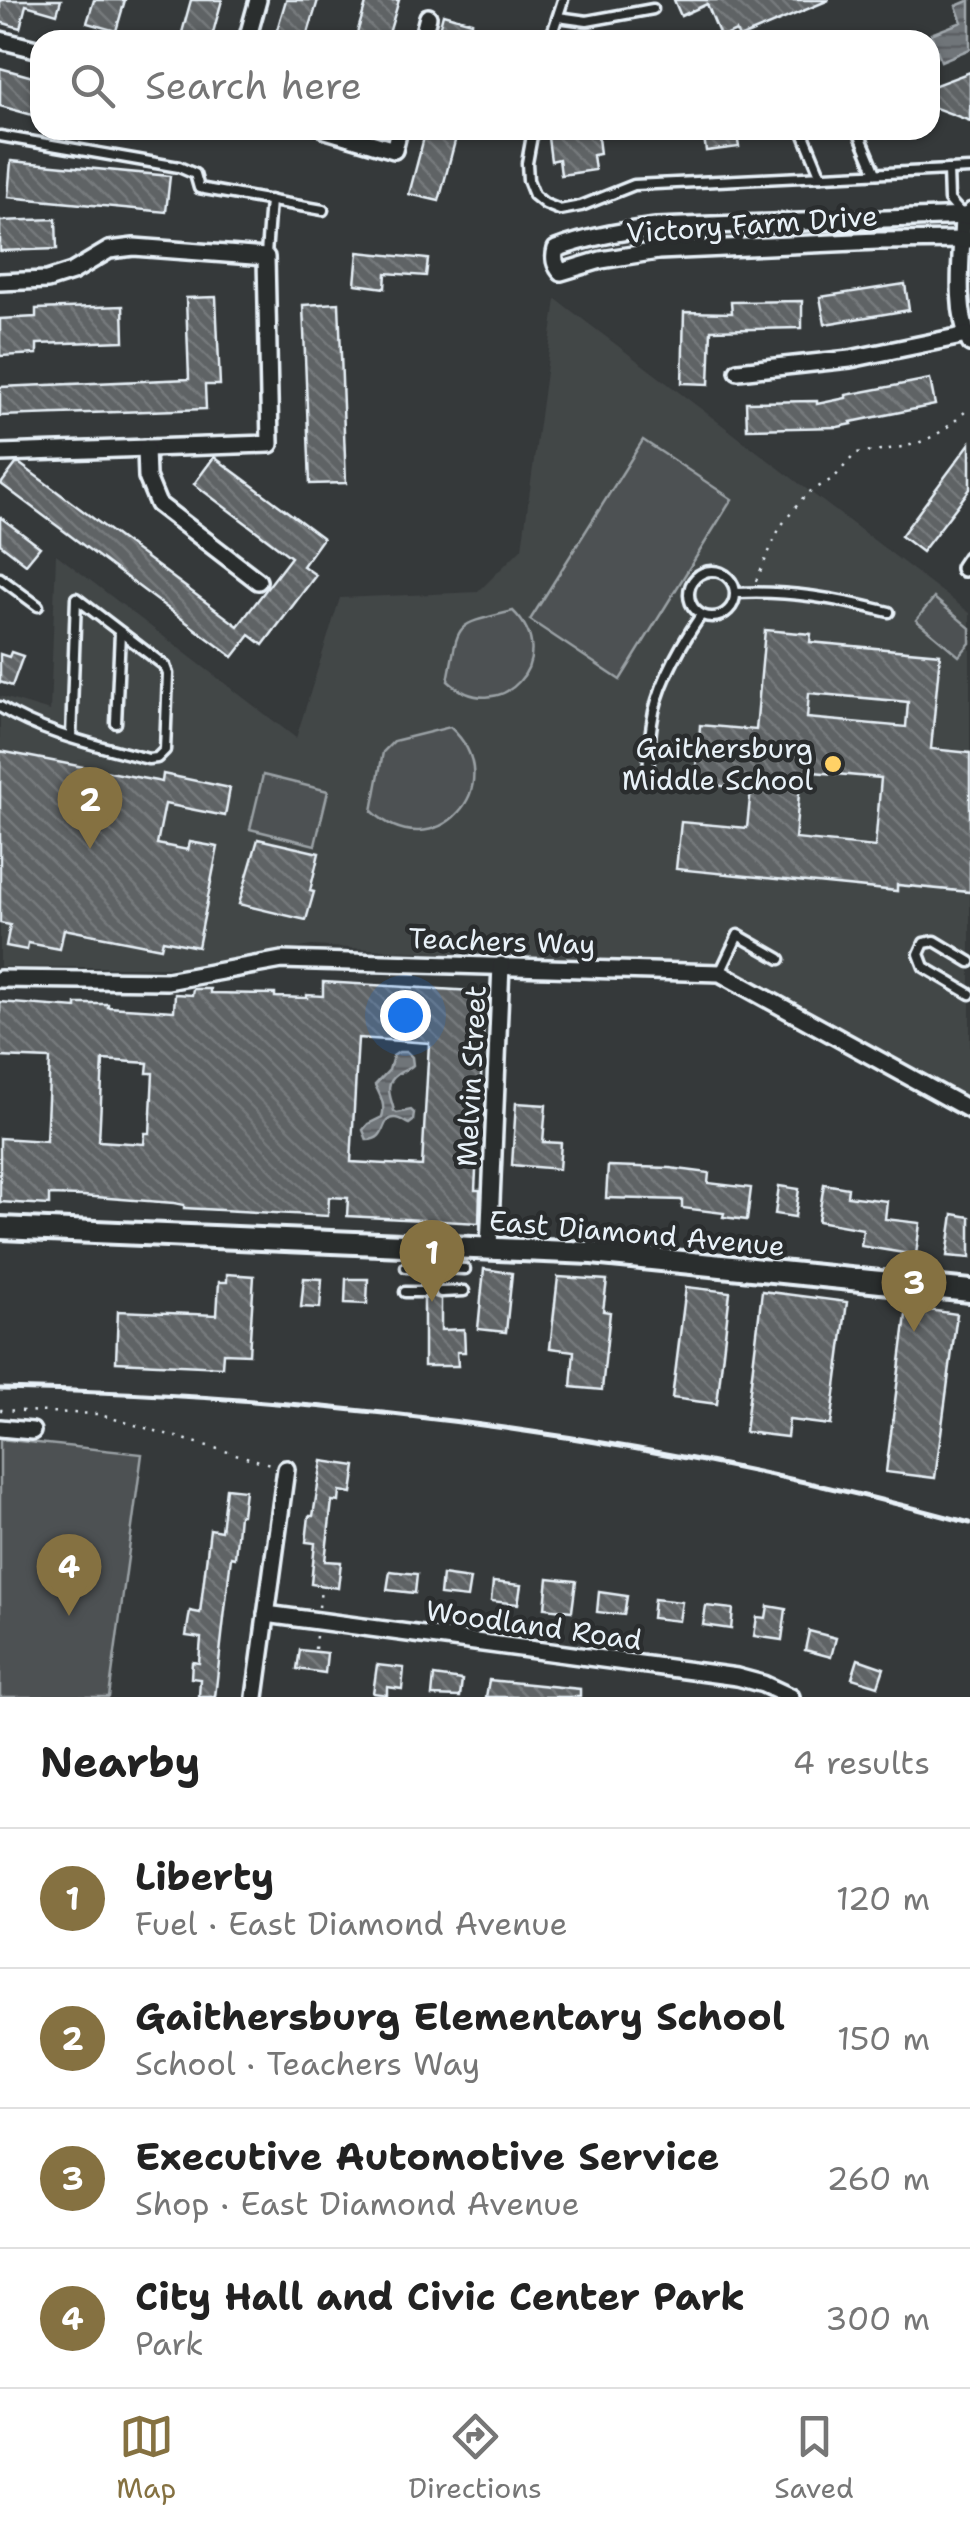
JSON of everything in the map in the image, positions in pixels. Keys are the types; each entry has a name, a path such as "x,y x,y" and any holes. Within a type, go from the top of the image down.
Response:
{"street":[{"path":"250,30 258,0"},
{"path":"425,30 428,17"},
{"path":"0,40 30,48"},
{"path":"360,140 394,150 396,140"},
{"path":"738,371 850,359 968,339 961,290 968,213"},
{"name":"Victory Farm Drive","path":"966,240 658,250 561,272 554,262 556,249 627,230 968,213"},
{"path":"0,282 47,280 72,272 109,250 134,247 266,257 270,444 0,453"},
{"path":"146,448 147,477 158,504 258,581"},
{"name":"Teachers Way","path":"0,979 167,981 282,960 720,973 970,1110"},
{"name":"Melvin Street","path":"489,1248 501,965"},
{"name":"East Diamond Avenue","path":"0,1228 592,1253 970,1291"},
{"path":"0,1428 32,1430"},
{"path":"255,1697 286,1468"},
{"name":"Woodland Road","path":"266,1614 738,1678 792,1697"}],"lane":[{"path":"553,30 563,0"},
{"path":"558,17 586,21 653,8"},
{"path":"0,136 179,168 195,174 199,188 323,210"},
{"path":"531,140 528,180 534,194 560,210 634,185 970,169"},
{"path":"806,140 821,176"},
{"path":"862,140 876,173"},
{"path":"948,170 949,200 968,213"},
{"path":"266,257 270,200"},
{"path":"656,227 658,250"},
{"path":"714,570 734,584 736,593 728,612 709,617 694,609 688,597 693,579 714,570"},
{"path":"0,578 38,606"},
{"path":"736,593 798,593 889,612"},
{"path":"0,707 34,726 72,738 148,759 157,758 165,750 165,666 76,598 72,738"},
{"path":"648,778 652,720 660,693 680,646 701,615"},
{"path":"116,722 120,632"},
{"path":"720,973 738,935 780,959"},
{"path":"970,962 935,942 924,944 919,954 924,966 970,994"},
{"path":"406,1267 466,1269"},
{"path":"440,1292 464,1291"},
{"path":"405,1292 424,1292"}],"path":[{"path":"751,592 780,527 806,494 834,478 856,453 919,445 949,427 970,407"},
{"path":"0,1410 97,1414 286,1468"}],"shaded area":[{"path":"970,0 970,49 941,61 940,31 962,22 956,6"},
{"path":"556,299 970,613 970,1103 728,968 311,946 197,967 0,967 0,696 50,711 56,554 296,738 340,598 478,592 522,548"},
{"path":"643,440 732,499 620,680 530,620"},
{"path":"934,598 970,628 970,643 959,656 916,620"},
{"path":"513,611 527,630 532,649 519,682 487,697 468,693 448,681 462,629"},
{"path":"450,727 468,750 473,773 470,795 458,813 440,826 419,831 395,827 372,811 383,752 394,741"},
{"path":"263,775 328,791 315,845 250,829"},
{"path":"399,1052 407,1052 413,1065 393,1078 390,1097 394,1111 411,1110 413,1121 409,1124 390,1119 378,1136 367,1140 363,1130 383,1113 375,1085"},
{"path":"0,1439 142,1454 109,1697 0,1697"}],"building":[{"path":"0,0 61,0 57,14 26,5 20,28 0,22"},
{"path":"94,0 125,0 116,30 87,23"},
{"path":"191,0 222,0 214,30 183,30"},
{"path":"286,0 318,0 309,30 277,30"},
{"path":"367,0 399,0 390,30 358,30"},
{"path":"674,0 829,0 758,30 718,30 707,4 681,16"},
{"path":"443,14 472,22 470,30 439,30"},
{"path":"0,68 30,76 30,114 0,106"},
{"path":"970,72 970,121 940,110 940,83"},
{"path":"423,140 455,140 439,201 409,194"},
{"path":"548,140 598,140 600,154 593,155 595,170 561,175 559,159 551,161"},
{"path":"704,140 738,140 739,147 706,151"},
{"path":"11,161 170,176 166,212 8,197"},
{"path":"56,219 57,249 0,251 0,221"},
{"path":"358,252 428,259 426,276 386,273 385,288 355,284"},
{"path":"905,284 909,310 825,324 820,297"},
{"path":"216,297 220,385 205,385 206,409 0,416 0,387 189,379 186,298"},
{"path":"802,301 802,328 711,330 709,384 682,383 684,312 732,313 731,302"},
{"path":"339,303 346,483 310,484 303,305"},
{"path":"123,306 124,341 37,344 37,354 0,356 0,319 36,317 36,309"},
{"path":"930,379 935,405 838,427 747,429 746,402 817,404"},
{"path":"970,443 970,489 922,552 901,536"},
{"path":"214,457 323,538 303,566 316,575 263,645 250,635 233,657 1,484 20,464 238,626 291,557 194,484"},
{"path":"0,517 40,547 26,564 0,544"},
{"name":"Gaithersburg Middle School","path":"765,630 811,634 810,642 940,654 931,749 970,753 970,892 897,885 897,891 676,869 681,822 747,828 751,789 695,783 697,757 663,754 665,740 699,743 700,725 756,730","holes":["809,693 908,702 906,727 807,718","801,771 881,778 875,847 795,839"]},
{"path":"11,652 23,656 12,686 0,682 0,654 9,657"},
{"path":"0,751 162,782 163,774 230,788 225,816 165,804 157,844 188,850 190,842 218,847 198,947 163,940 161,948 64,929 60,949 28,943 27,950 6,946 10,925 0,923"},
{"path":"258,839 319,853 306,920 239,904"},
{"path":"323,982 489,992 475,1190 480,1190 479,1223 347,1216 348,1198 329,1197 328,1216 184,1208 174,1203 82,1196 49,1195 49,1205 0,1202 0,1138 46,1141 50,1059 0,1057 0,1002 76,1008 76,1004 108,1004 174,1011 175,994 192,995 193,989 275,997 323,996","holes":["358,1038 429,1043 422,1166 351,1162","103,1060 148,1063 147,1073 153,1073 150,1133 145,1133 144,1144 99,1141"]},
{"path":"516,1103 546,1105 543,1142 561,1143 559,1169 512,1165"},
{"path":"608,1166 709,1173 708,1183 751,1188 747,1220 682,1208 682,1200 606,1198"},
{"path":"824,1184 848,1188 847,1196 887,1201 885,1219 920,1223 916,1255 861,1246 863,1229 818,1221"},
{"path":"779,1186 799,1189 795,1217 775,1214"},
{"path":"953,1214 970,1217 970,1258 947,1256"},
{"path":"484,1269 512,1273 506,1332 478,1329"},
{"path":"227,1274 254,1276 249,1354 223,1353 222,1367 116,1362 118,1311 217,1315 219,1282 227,1282"},
{"path":"423,1275 440,1276 440,1285 434,1291 435,1297 441,1299 441,1330 464,1329 465,1352 457,1352 458,1366 424,1366 424,1299 430,1291 423,1285"},
{"path":"558,1277 607,1280 603,1311 610,1312 602,1390 571,1387 574,1351 550,1348"},
{"path":"304,1278 322,1279 320,1308 301,1307"},
{"path":"346,1279 368,1279 367,1304 345,1303"},
{"path":"686,1287 730,1292 717,1404 672,1398"},
{"path":"762,1291 847,1302 831,1425 789,1420 787,1437 745,1432"},
{"path":"907,1307 957,1314 935,1478 886,1472"},
{"path":"322,1461 356,1466 352,1493 340,1491 339,1502 332,1501 325,1561 341,1562 338,1588 311,1584 315,1543 306,1542"},
{"path":"226,1488 245,1490 242,1515 235,1558 231,1557 215,1697 199,1697 200,1679 191,1678 192,1662 199,1663 201,1638 186,1636 190,1611 200,1613 210,1529 221,1531"},
{"path":"390,1571 417,1574 415,1593 387,1590"},
{"path":"442,1575 470,1579 467,1598 440,1595"},
{"path":"548,1578 576,1581 572,1611 545,1608"},
{"path":"493,1582 521,1585 518,1604 491,1601"},
{"path":"599,1592 627,1596 624,1615 597,1612"},
{"path":"654,1599 682,1602 679,1621 652,1618"},
{"path":"706,1606 733,1609 731,1629 703,1625"},
{"path":"768,1606 786,1609 782,1640 754,1636 757,1617 766,1618"},
{"path":"809,1631 836,1638 831,1657 805,1650"},
{"path":"300,1650 327,1653 325,1673 297,1669"},
{"path":"858,1659 884,1668 878,1686 852,1678"},
{"path":"377,1665 404,1668 402,1689 387,1687 387,1695 373,1693"},
{"path":"434,1676 462,1680 460,1697 432,1696"},
{"path":"489,1680 580,1689 580,1697 486,1697"}],"railway":[{"path":"0,1389 245,1400 489,1426 731,1467 970,1523"}],"place":[{"name":"Gaithersburg Middle School","path":"833,764"},
{"name":"Gaithersburg Elementary School","path":"90,849"},
{"name":"Liberty","path":"432,1302"},
{"name":"Executive Automotive Service","path":"914,1332"},
{"name":"City Hall and Civic Center Park","path":"69,1616"}]}
